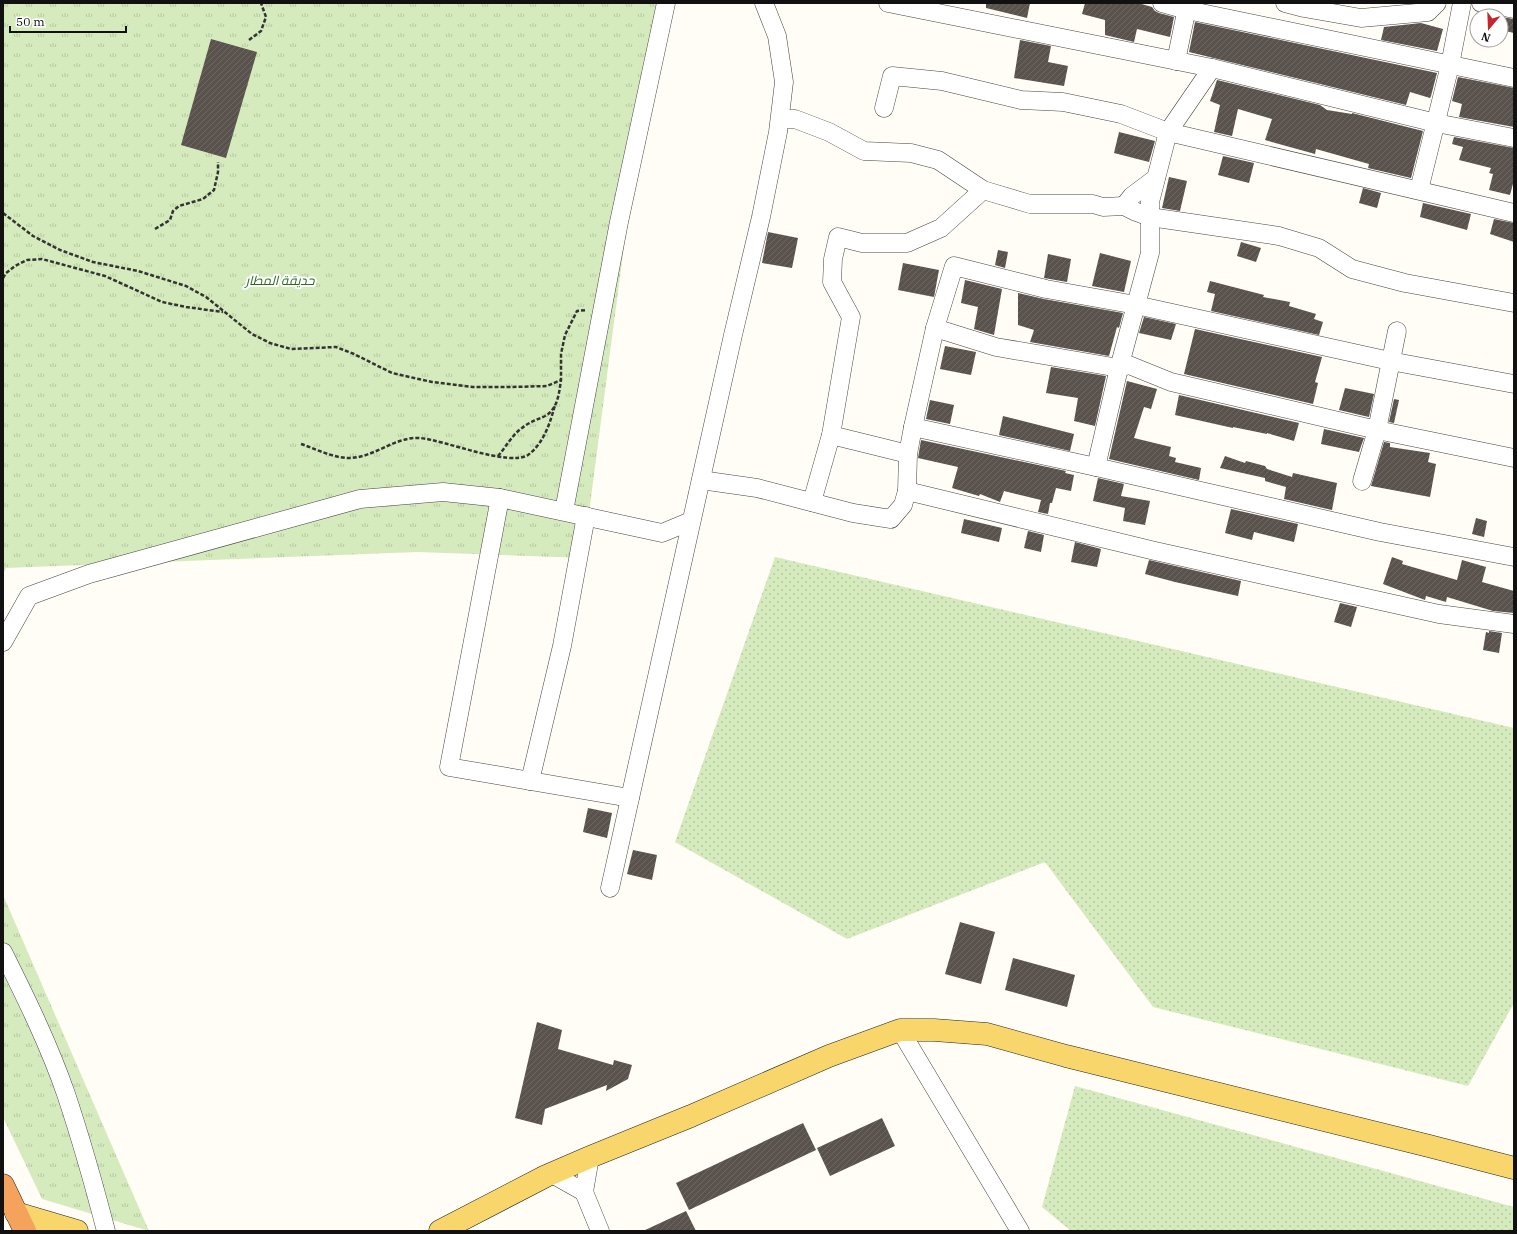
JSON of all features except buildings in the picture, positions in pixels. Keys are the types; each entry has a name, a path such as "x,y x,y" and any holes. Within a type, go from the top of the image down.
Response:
{"highway":[{"path":"3,1185 20,1222"}],"main road":[{"path":"440,1231 552,1174 590,1157 691,1116 829,1056 900,1030 934,1030 987,1034 1066,1056 1514,1168"},
{"path":"20,1222 77,1231"}],"street":[{"path":"564,511 638,129 666,3"},
{"path":"610,888 761,217 780,119 784,82 777,36 764,3"},
{"path":"888,3 1212,68 1436,123 1514,138"},
{"path":"1162,3 1188,6 1514,78"},
{"path":"1285,3 1304,8 1362,18 1428,12 1436,3"},
{"path":"1419,190 1450,65 1462,3"},
{"path":"1481,3 1514,9"},
{"path":"1176,61 1188,6"},
{"path":"1096,467 1119,368 1150,253 1150,202 1168,132 1212,68"},
{"path":"884,108 892,76 942,81 1021,100 1070,104 1121,114 1168,132 1514,213"},
{"path":"780,119 795,119 829,132 864,151 911,153 938,160 983,190 1030,204 1093,204 1103,207 1124,206 1134,212 1150,217 1279,236 1319,248 1352,269 1405,283 1514,303"},
{"path":"1124,206 1132,196 1156,178"},
{"path":"812,502 831,435 851,316 832,282 833,259 838,237 862,243 907,243 941,228 983,190"},
{"path":"701,480 757,488 853,513 891,519 903,505 907,491 908,454 913,427 935,328 954,266 1046,288 1136,306 1390,362 1514,384"},
{"path":"935,328 996,348 1119,368 1129,365 1172,382 1377,430 1514,458"},
{"path":"1362,481 1377,430 1396,332"},
{"path":"913,427 1380,532 1514,557"},
{"path":"831,435 908,454"},
{"path":"907,491 1155,551 1439,614 1514,624"},
{"path":"3,642 29,596 89,574 360,499 443,492 500,498 662,534 692,522"},
{"path":"500,498 449,767 630,798"},
{"path":"530,781 562,646 586,516"},
{"path":"3,952 31,1008 65,1093 106,1231"},
{"path":"900,1030 1020,1231"},
{"path":"590,1157 584,1192 600,1231"},
{"path":"552,1174 584,1192"}],"path":[{"path":"249,40 261,31 266,17 261,3"},
{"path":"155,230 170,220 173,211 179,206 203,199 214,190 218,172 218,162"},
{"path":"3,213 33,236 60,250 93,262 138,271 186,286 206,297 252,334 270,343 291,349 336,347 354,354 392,373 432,382 474,387 512,388 547,386 561,380"},
{"path":"3,278 6,273 27,260 42,259 105,276 162,302 224,312"},
{"path":"498,456 513,436 522,428 550,413 555,405 559,397 561,380 561,354 565,335 577,311 603,308"},
{"path":"301,444 334,456 348,458 368,454 404,441 420,438 509,458 527,455 543,439 555,405"}],"green space":[{"name":"حديقة المطار","path":"3,3 656,3 583,558 418,552 6,568 3,574"},
{"path":"775,557 1514,728 1514,1003 1468,1086 1153,1007 1045,862 847,939 675,842"},
{"path":"3,895 149,1231 42,1199 3,1117"},
{"path":"1075,1086 1514,1207 1514,1231 1071,1231 1042,1207"}]}
